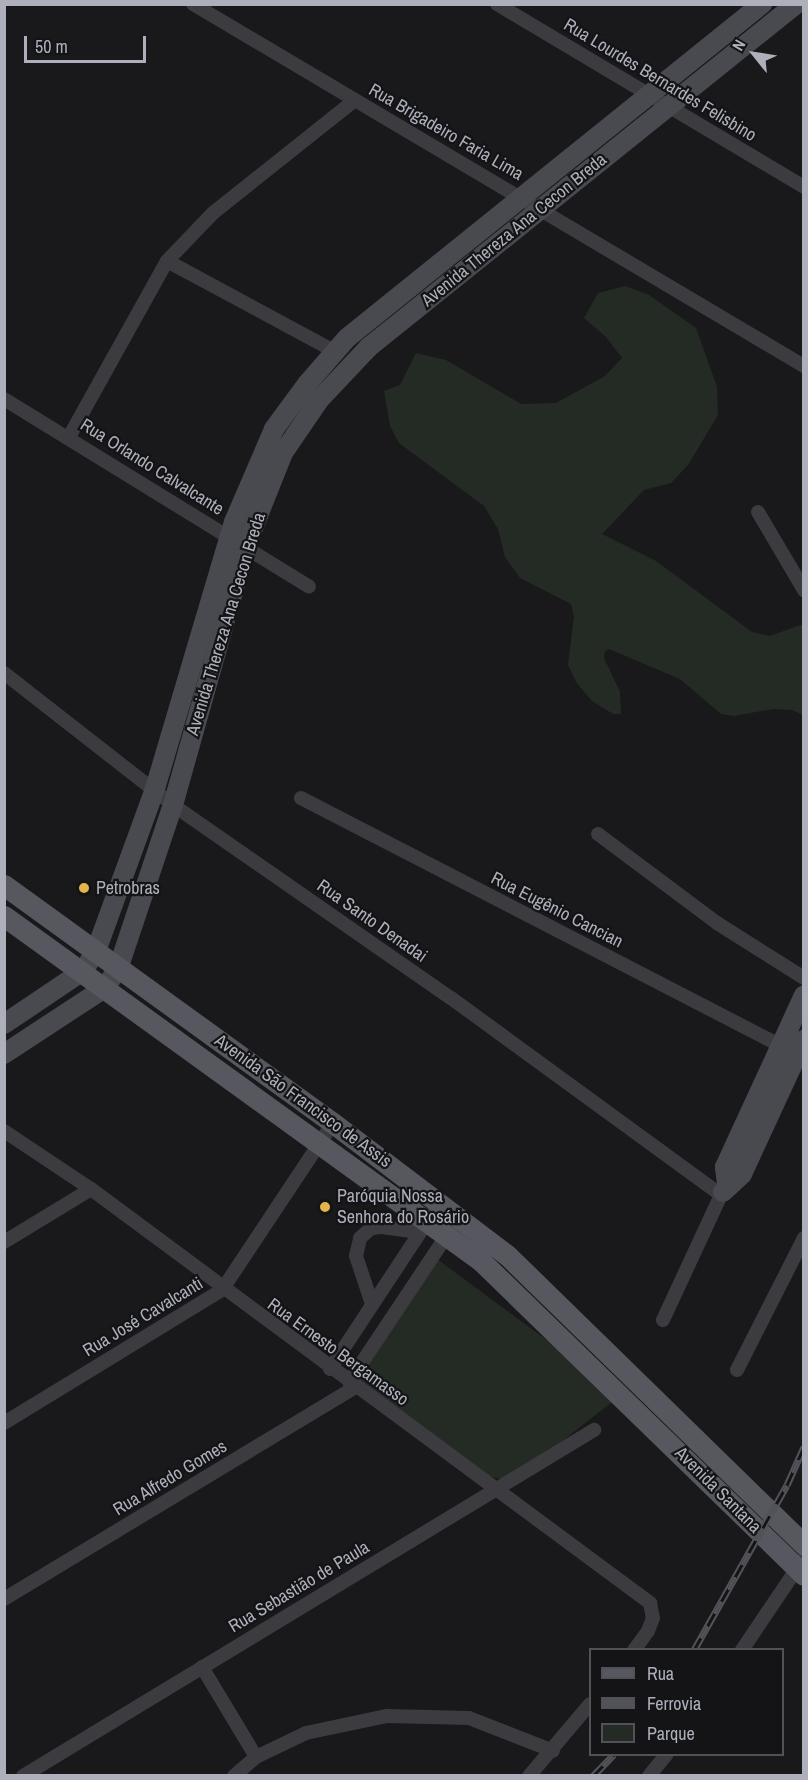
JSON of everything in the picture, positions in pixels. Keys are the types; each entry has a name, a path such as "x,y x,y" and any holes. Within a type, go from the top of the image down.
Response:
{"main road":[{"name":"Avenida Thereza Ana Cecon Breda","path":"4,1054 106,987 119,966 173,805 253,472 274,429 334,351 522,196 651,96 762,4"},
{"name":"Avenida Thereza Ana Cecon Breda","path":"4,1024 83,971 96,951 154,792 238,542 283,453 344,371 796,4"},
{"name":"Avenida São Francisco de Assis","path":"4,885 119,966 440,1202 507,1255 639,1386"},
{"name":"Avenida São Francisco de Assis","path":"4,916 106,987 320,1145 423,1227 447,1236 497,1275 631,1406"},
{"path":"724,1189 742,1174 793,1047 804,995"},
{"name":"Avenida Santana","path":"639,1386 804,1545"},
{"name":"Avenida Santana","path":"631,1406 804,1575"}],"street":[{"name":"Rua Brigadeiro Faria Lima","path":"193,4 522,196 540,210 804,366"},
{"name":"Rua Lourdes Bernardes Felisbino","path":"497,4 804,187"},
{"path":"69,437 167,261 213,213 355,100"},
{"path":"167,261 334,351"},
{"name":"Rua Orlando Calvalcante","path":"4,399 309,587"},
{"path":"758,512 804,590"},
{"name":"Rua Santo Denadai","path":"4,673 154,792 724,1189"},
{"name":"Rua Eugênio Cancian","path":"301,798 793,1047"},
{"path":"598,834 717,923 804,978"},
{"name":"Rua José Cavalcanti","path":"4,1423 222,1290 333,1123"},
{"name":"Rua Ernesto Bergamasso","path":"4,1131 91,1189 222,1290 650,1603 652,1618 648,1631 635,1648"},
{"path":"4,1242 91,1189"},
{"path":"663,1320 724,1189"},
{"path":"330,1369 440,1202"},
{"path":"352,1385 459,1217"},
{"path":"372,1304 356,1256 360,1238 370,1228 423,1227"},
{"path":"738,1370 804,1238"},
{"name":"Rua Alfredo Gomes","path":"4,1599 352,1385"},
{"name":"Rua Sebastião de Paula","path":"23,1776 594,1430"},
{"path":"743,1648 804,1558"},
{"path":"202,1667 256,1757"},
{"path":"529,1776 553,1751 589,1706"},
{"path":"234,1776 256,1757 306,1733 387,1716 469,1718 553,1751"},
{"path":"649,1776 666,1756"}],"green space":[{"path":"625,286 649,295 696,328 717,387 718,415 688,465 671,483 644,490 602,534 656,561 752,632 770,636 803,624 803,715 792,710 773,709 734,716 721,714 680,679 609,649 605,651 604,658 620,692 621,714 613,714 592,701 576,682 568,665 574,616 571,604 520,578 505,557 498,529 484,506 399,443 390,426 384,391 400,385 416,353 446,360 521,404 556,403 605,376 622,358 606,337 584,318 598,293"},
{"path":"437,1259 621,1395 533,1464 502,1479 491,1477 359,1380"}],"railway":[{"path":"695,1648 787,1485 804,1447"},
{"path":"593,1776 612,1756"}],"place":[{"name":"Petrobras","path":"84,888"},
{"name":"Paróquia Nossa Senhora do Rosário","path":"325,1207"}]}
